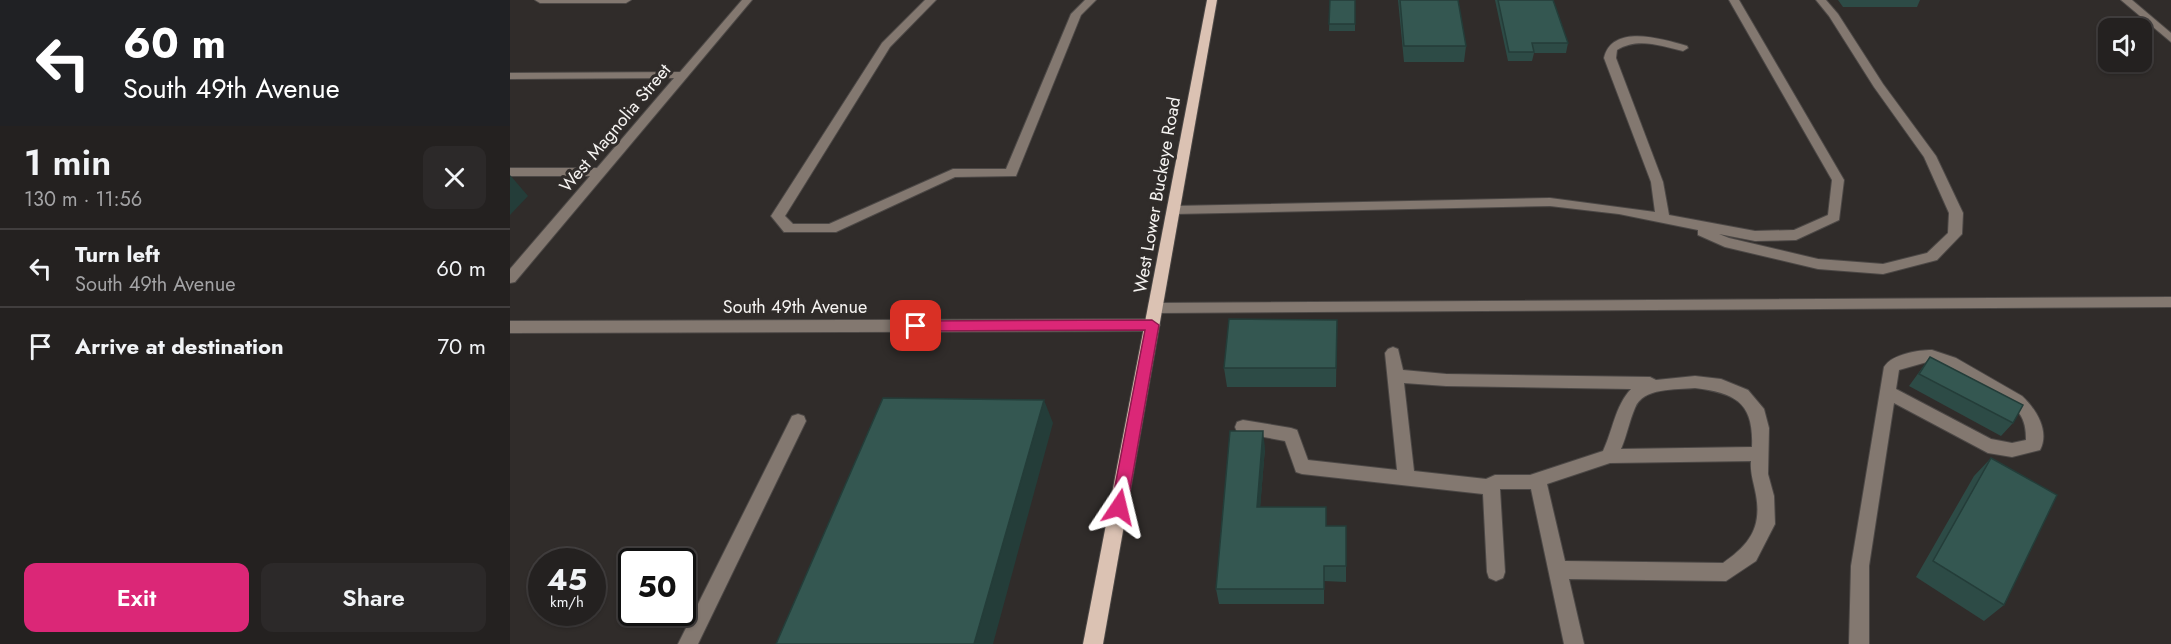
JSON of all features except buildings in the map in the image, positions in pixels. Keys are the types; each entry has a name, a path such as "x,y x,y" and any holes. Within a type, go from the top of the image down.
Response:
{"main road":[{"name":"West Lower Buckeye Road","path":"1094,644 1212,0"}],"street":[{"path":"540,0 626,0"},
{"name":"West Magnolia Street","path":"510,278 747,0"},
{"path":"931,0 886,45 778,216 789,229 831,229 953,173 1011,173 1076,14 1090,0"},
{"path":"1174,210 1550,202 1619,210 1755,236 1796,235 1834,217 1838,180 1734,0"},
{"path":"1681,222 1725,242 1763,252 1818,264 1883,269 1932,257 1955,234 1956,213 1930,156 1878,85 1833,14 1821,0"},
{"path":"2126,0 2171,39"},
{"path":"1663,218 1657,182 1610,58 1612,49 1628,40 1641,39 1683,48"},
{"path":"510,76 684,75"},
{"path":"510,172 602,172"},
{"path":"1156,308 2171,302"},
{"name":"South 49th Avenue","path":"510,327 1152,325"},
{"path":"1393,353 1406,478"},
{"path":"1860,644 1860,566 1892,367 1910,359 1937,357 2007,392 2023,405 2037,429 2034,445 2012,450 1988,446 1888,392"},
{"path":"1395,376 1446,380 1668,384 1695,382 1721,385 1742,395 1758,414 1761,429 1759,454 1766,524 1749,555 1726,572 1558,570"},
{"path":"1609,456 1620,433 1628,403 1640,390 1668,384"},
{"path":"688,644 798,421"},
{"path":"1243,427 1291,435 1302,467 1491,487"},
{"path":"1496,572 1496,526 1491,487 1495,482 1533,481 1609,456 1759,454"},
{"path":"1533,481 1538,482 1541,490 1574,644"}],"route":[{"path":"916,326 1152,325 1119,507"}]}
